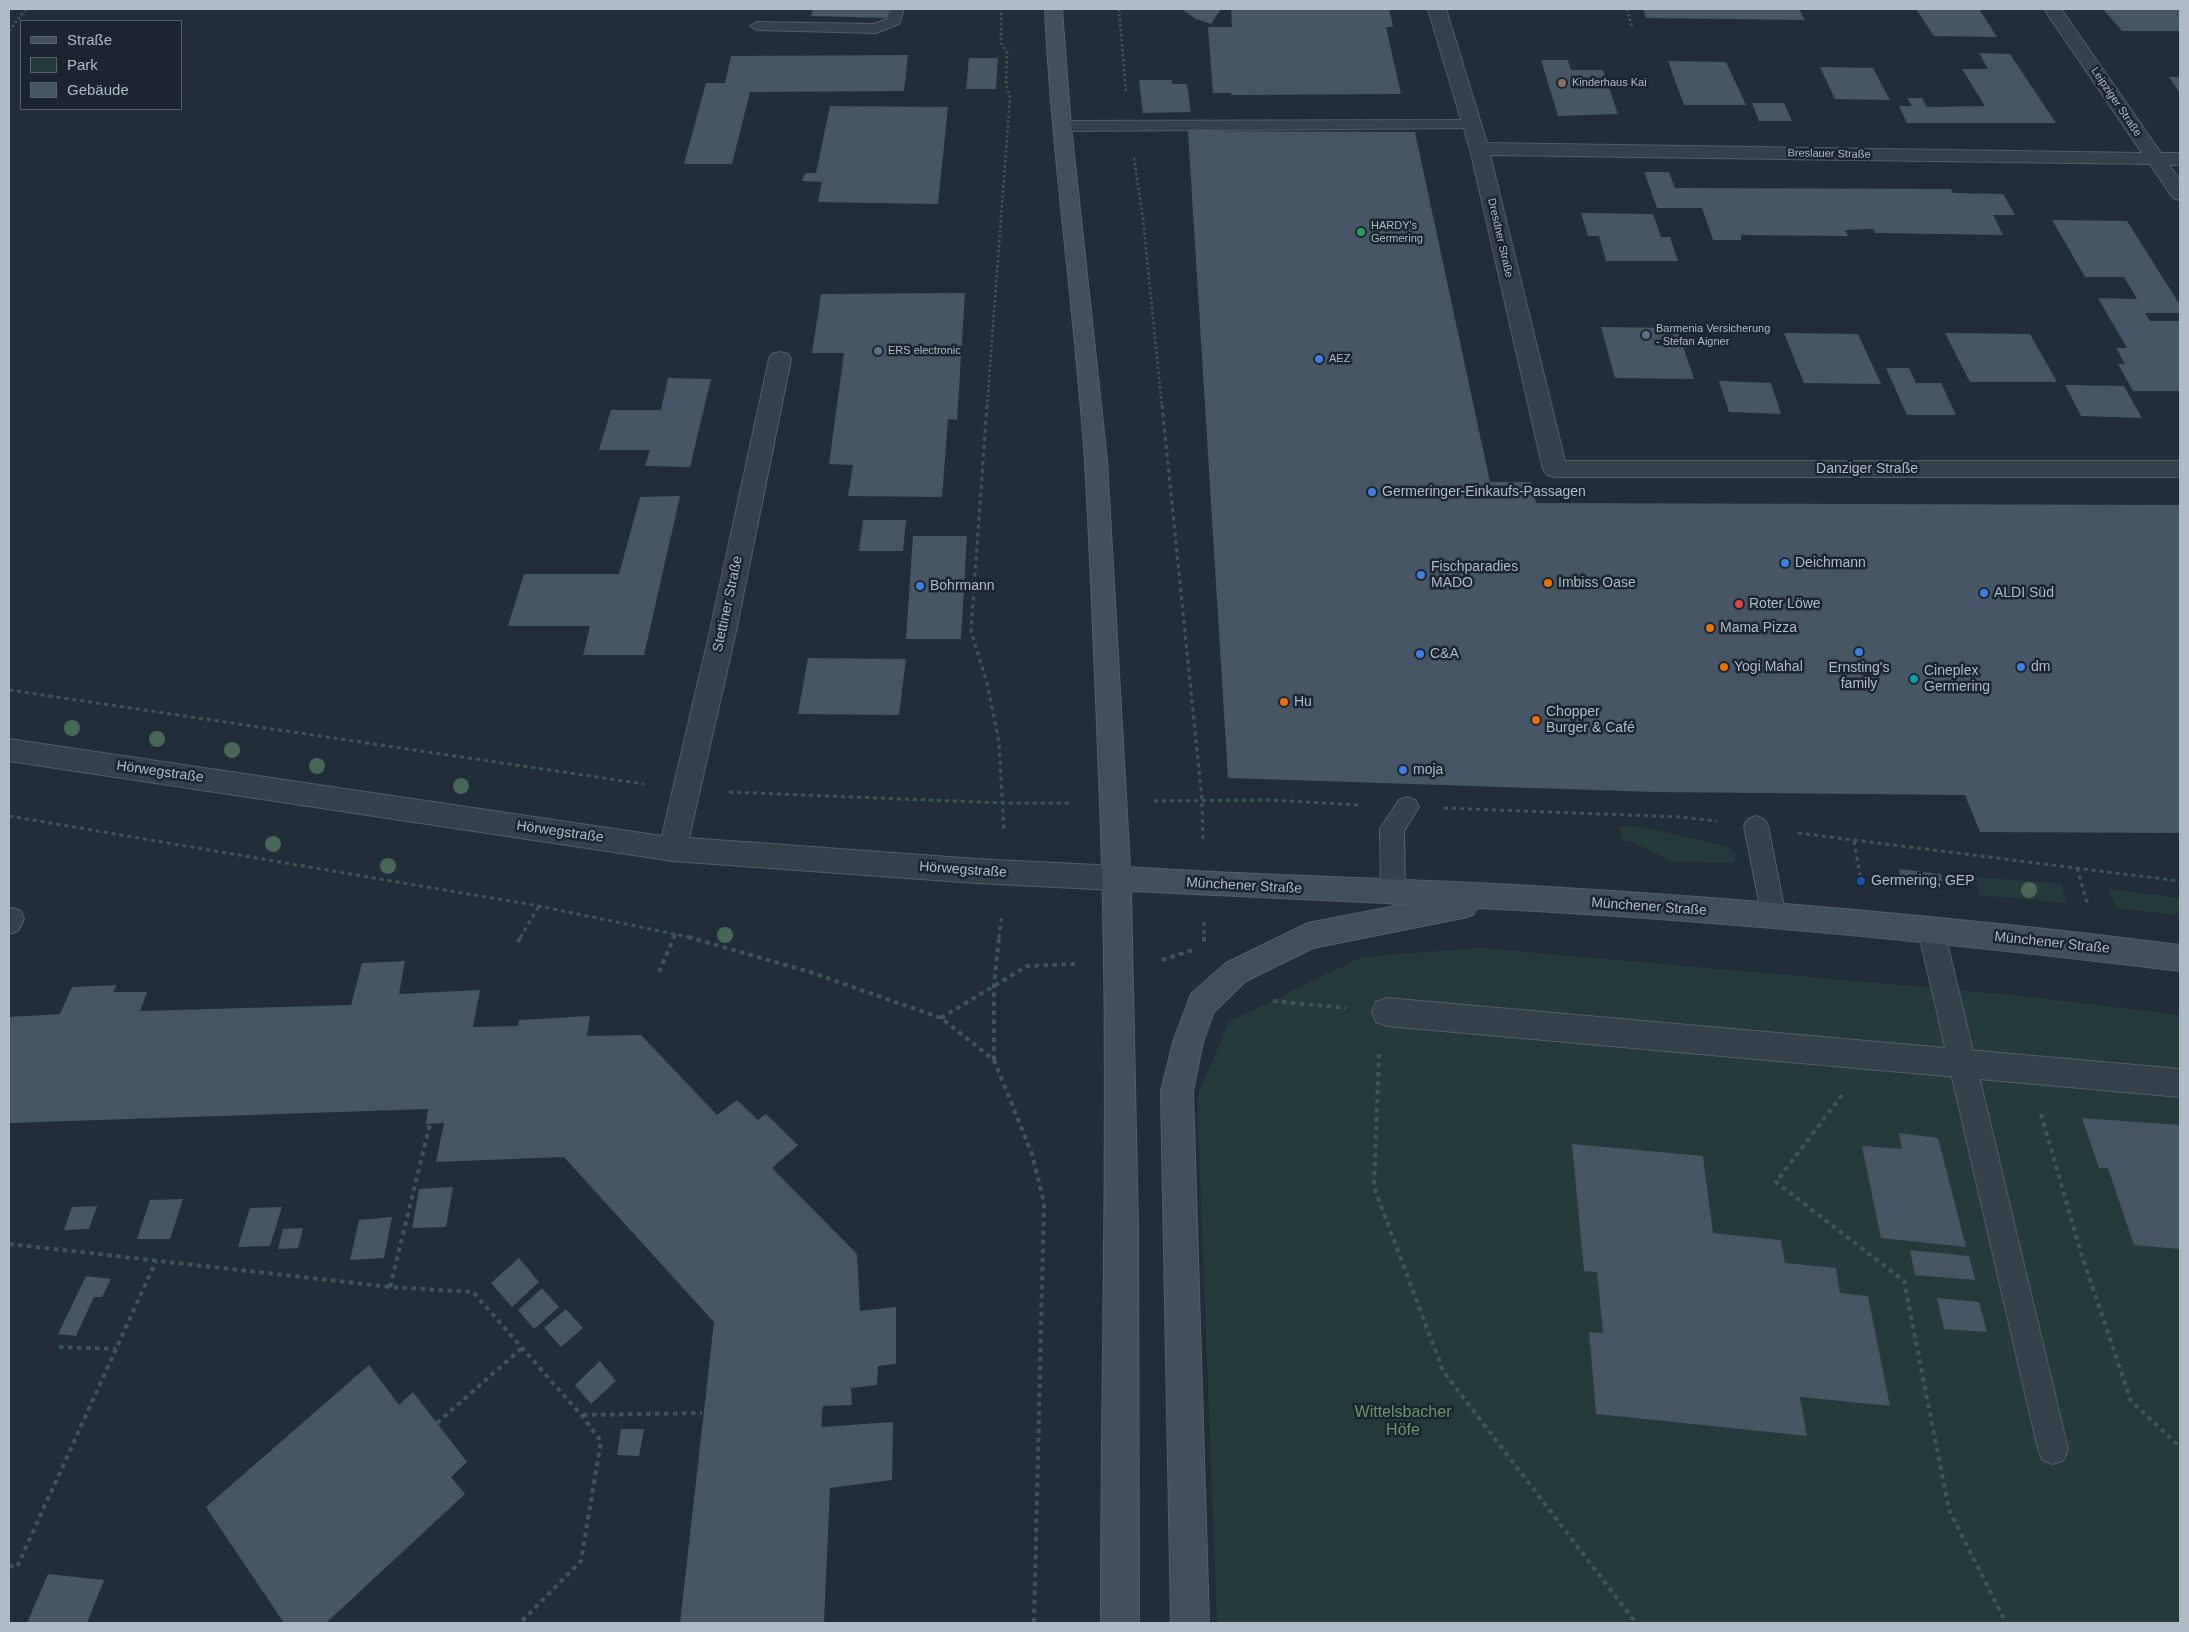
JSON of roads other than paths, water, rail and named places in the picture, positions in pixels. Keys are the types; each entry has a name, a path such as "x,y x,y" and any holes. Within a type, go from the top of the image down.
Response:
{"main road":[{"path":"1053,9 1062,126 1096,460 1116,878 1122,1228 1120,1623"},
{"name":"Münchener Straße","path":"1116,878 1225,886 1511,897 1931,930 2180,958"},
{"path":"1190,1623 1177,1091 1188,1042 1202,1004 1236,972 1308,936 1511,897"}],"street":[{"name":"Dresdner Straße","path":"1437,9 1479,149 1554,469"},
{"name":"Leipziger Straße","path":"2053,9 2180,194"},
{"name":"Breslauer Straße","path":"1479,149 2180,159"},
{"name":"Stettiner Straße","path":"673,849 723,631 780,359"},
{"name":"Danziger Straße","path":"1554,469 2180,469"},
{"name":"Hörwegstraße","path":"9,750 673,849 976,871 1116,878"},
{"path":"1387,1012 1869,1055 1962,1061 2180,1084"}],"lane":[{"path":"758,26 876,30 894,21 897,9"},
{"path":"1062,126 1471,126"},
{"path":"1393,893 1392,829 1407,807"},
{"path":"1756,826 1774,917"},
{"path":"1931,930 2053,1449"}],"place":[{"name":"Kinderhaus Kai","path":"1562,83"},
{"name":"HARDY's Germering","path":"1361,232"},
{"name":"Barmenia Versicherung - Stefan Aigner","path":"1646,335"},
{"name":"ERS electronic","path":"878,351"},
{"name":"AEZ","path":"1319,359"},
{"name":"Germeringer-Einkaufs-Passagen","path":"1372,492"},
{"name":"Deichmann","path":"1785,563"},
{"name":"Fischparadies MADO","path":"1421,575"},
{"name":"Imbiss Oase","path":"1548,583"},
{"name":"Bohrmann","path":"920,586"},
{"name":"ALDI Süd","path":"1984,593"},
{"name":"Roter Löwe","path":"1739,604"},
{"name":"Mama Pizza","path":"1710,628"},
{"name":"Ernsting's family","path":"1859,652"},
{"name":"C&A","path":"1420,654"},
{"name":"Yogi Mahal","path":"1724,667"},
{"name":"dm","path":"2021,667"},
{"name":"Cineplex Germering","path":"1914,679"},
{"name":"Hu","path":"1284,702"},
{"name":"Chopper Burger & Café","path":"1536,720"},
{"name":"moja","path":"1403,770"},
{"name":"Germering, GEP","path":"1861,881"}],"park label":[{"name":"Wittelsbacher Höfe","path":"1403,1422"}]}
